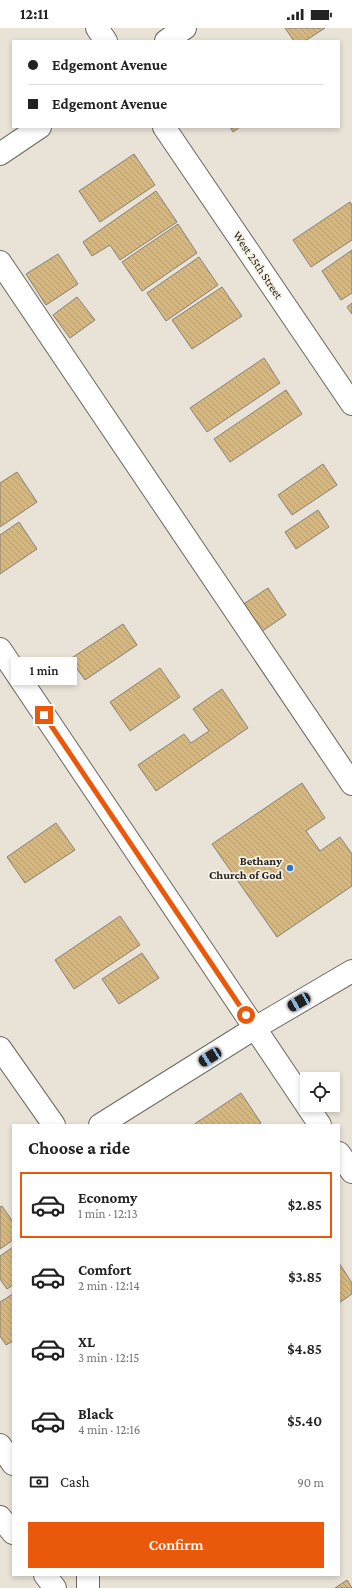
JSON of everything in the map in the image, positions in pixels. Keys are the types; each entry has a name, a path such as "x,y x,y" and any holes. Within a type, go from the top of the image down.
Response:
{"street":[{"path":"97,28 105,40"},
{"path":"167,40 185,28"},
{"path":"0,154 39,128"},
{"name":"West 25th Street","path":"165,128 352,404"},
{"path":"0,262 352,784"},
{"path":"0,650 319,1124"},
{"path":"102,1124 255,1028 352,971"},
{"path":"0,1048 53,1124"},
{"path":"340,1154 352,1172"},
{"path":"0,1445 12,1463"},
{"path":"0,1517 12,1532"},
{"path":"46,1576 55,1588"},
{"path":"88,1576 88,1588"}],"building":[{"path":"285,28 325,28 307,40 293,40"},
{"path":"231,128 239,128 233,132"},
{"path":"134,154 155,185 100,222 79,191"},
{"path":"156,191 177,222 120,260 110,245 92,256 83,242"},
{"path":"350,202 352,205 352,240 311,267 293,240"},
{"path":"178,224 197,253 142,291 122,262"},
{"path":"352,250 352,293 341,300 322,271"},
{"path":"58,254 78,284 46,305 26,274"},
{"path":"199,257 218,285 166,321 147,293"},
{"path":"222,287 242,316 192,349 172,320"},
{"path":"77,297 95,320 70,338 53,315"},
{"path":"352,303 352,314 347,307"},
{"path":"264,358 280,383 207,432 190,408"},
{"path":"286,390 302,414 230,462 214,439"},
{"path":"323,464 337,485 292,515 278,495"},
{"path":"17,472 37,502 0,527 0,483"},
{"path":"318,510 329,527 296,549 285,532"},
{"path":"19,522 37,549 0,574 0,535"},
{"path":"268,588 286,615 258,634 239,607"},
{"path":"123,624 137,645 85,680 70,659"},
{"path":"160,668 180,697 130,731 110,702"},
{"path":"222,689 248,728 156,791 138,765 184,734 191,743 209,731 193,709"},
{"name":"Bethany Church of God","path":"302,783 325,818 306,831 320,851 340,837 352,854 352,886 277,937 212,844"},
{"path":"56,823 75,850 25,883 7,857"},
{"path":"120,916 140,945 74,989 55,960"},
{"path":"142,953 159,978 119,1004 102,979"},
{"path":"241,1093 261,1123 259,1124 194,1124"},
{"path":"2,1206 12,1221 12,1241 0,1249 0,1207"},
{"path":"12,1248 12,1286 7,1289 0,1279 0,1256"},
{"path":"340,1265 352,1283 352,1294 340,1302"},
{"path":"12,1295 12,1342 6,1345 0,1336 0,1302"},
{"path":"347,1580 352,1588 335,1588"}],"place":[{"name":"Bethany Church of God","path":"290,868"}],"route":[{"path":"44,715 246,1015"}]}
